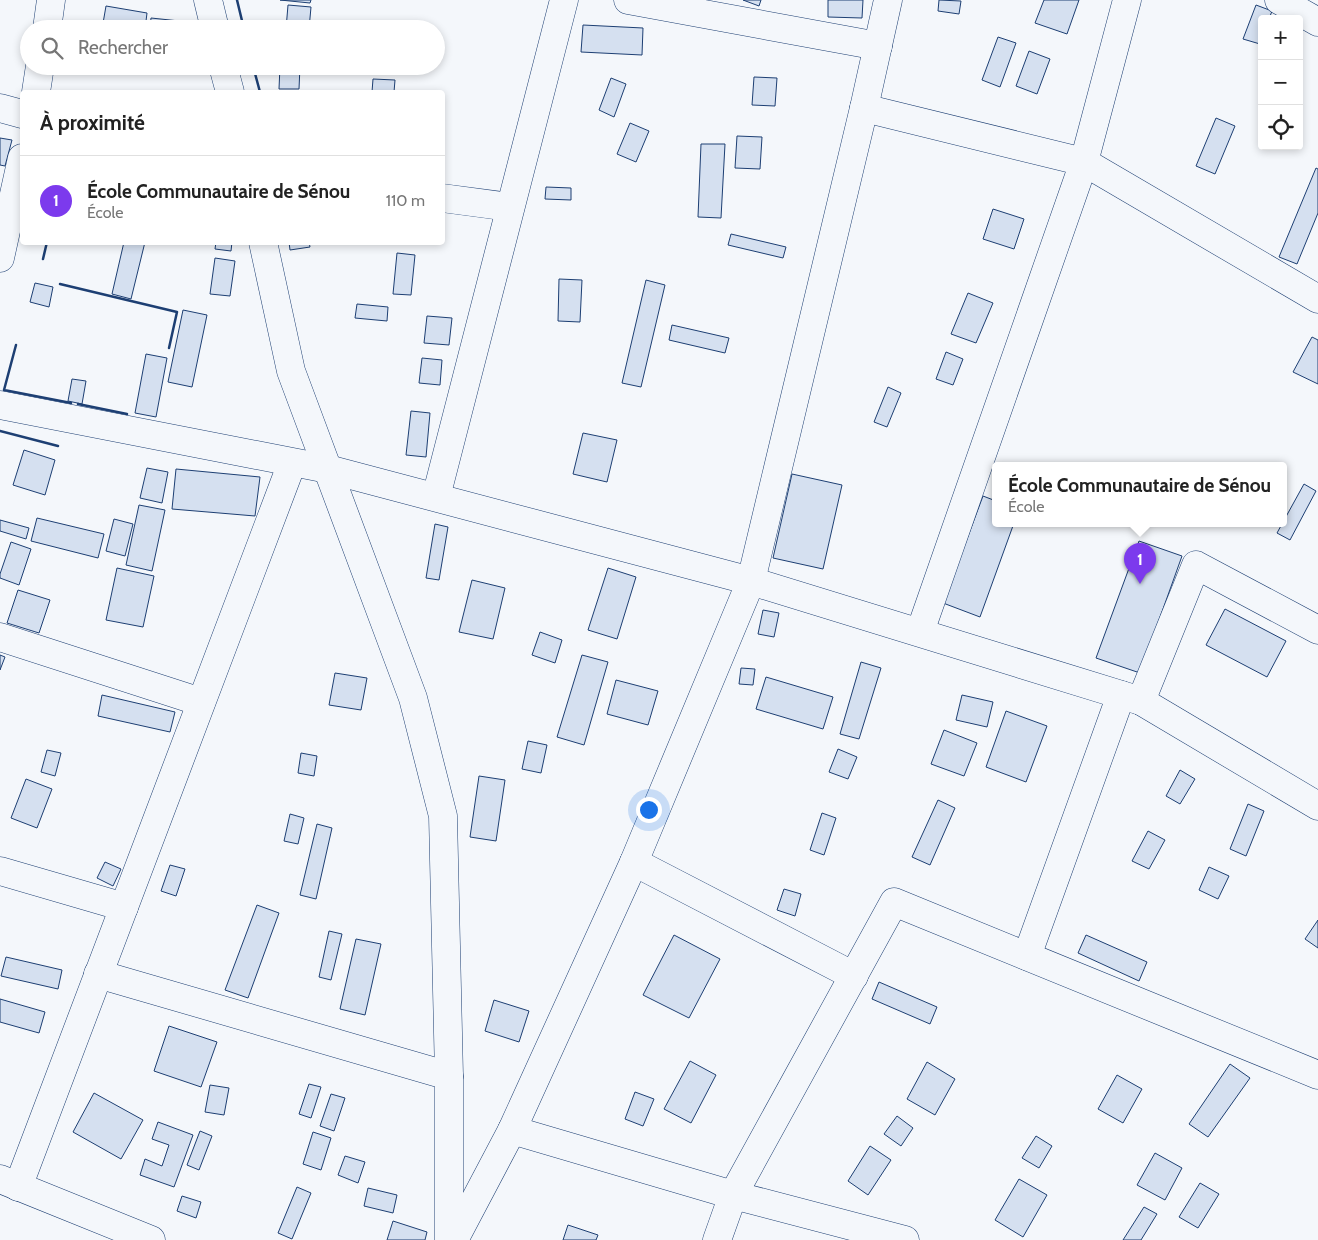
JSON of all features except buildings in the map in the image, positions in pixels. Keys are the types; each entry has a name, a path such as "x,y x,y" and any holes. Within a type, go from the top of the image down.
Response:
{"street":[{"path":"48,20 51,0"},
{"path":"208,0 212,20"},
{"path":"436,497 564,0"},
{"path":"628,0 878,46"},
{"path":"454,1240 512,1130 634,862 751,580 888,0"},
{"path":"920,632 1084,162 1127,0"},
{"path":"1279,0 1318,22"},
{"path":"36,90 39,75"},
{"path":"225,75 229,90"},
{"path":"0,108 20,113"},
{"path":"864,108 1084,162 1318,298"},
{"path":"0,258 20,167"},
{"path":"445,198 510,207"},
{"path":"265,245 291,372 413,698 443,816 450,1076 449,1240"},
{"path":"0,405 328,469 751,580 1131,698 1318,806"},
{"path":"151,1240 9,1183 98,974 292,463"},
{"path":"1027,956 1131,698 1196,565 1318,630"},
{"path":"0,637 202,702"},
{"path":"634,862 854,976"},
{"path":"0,871 124,907"},
{"path":"717,1240 733,1196 894,902 1318,1075"},
{"path":"98,974 450,1076"},
{"path":"512,1130 733,1196 905,1240"}],"wall":[{"path":"237,0 242,20"},
{"path":"255,75 259,90"},
{"path":"43,259 46,245"},
{"path":"60,284 177,312 169,348"},
{"path":"16,345 4,390 71,403"},
{"path":"78,404 127,414"},
{"path":"0,431 58,446"}],"place":[{"name":"École Communautaire de Sénou","path":"1140,584"}]}
